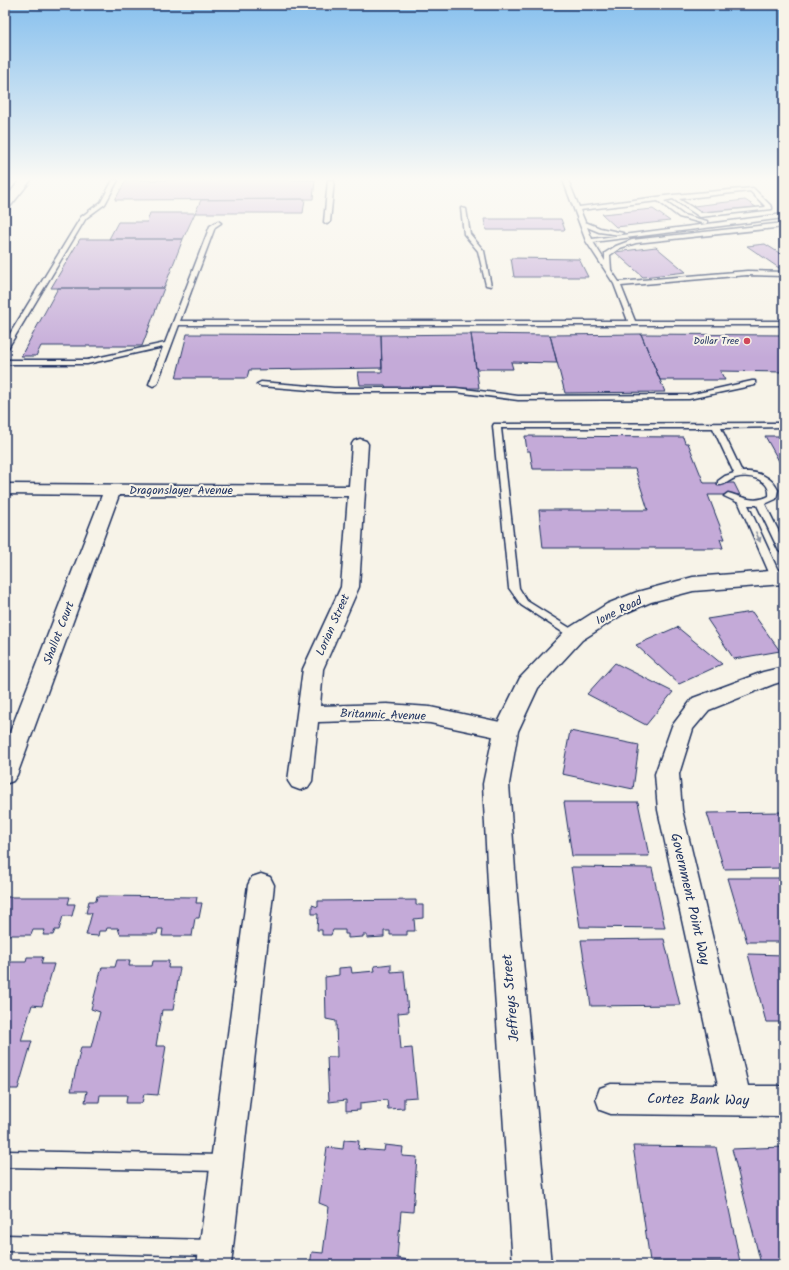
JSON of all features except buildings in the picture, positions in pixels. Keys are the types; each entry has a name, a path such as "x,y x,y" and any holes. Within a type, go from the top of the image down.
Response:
{"street":[{"name":"Lorian Street","path":"300,781 313,669 350,586 360,444"},
{"name":"Dragonslayer Avenue","path":"5,489 357,491"},
{"name":"Shallot Court","path":"5,775 112,490"},
{"name":"Ione Road","path":"506,731 528,684 574,635 616,609 644,597 693,584 780,577"},
{"name":"Government Point Way","path":"738,1101 670,810 667,774 683,726 701,704 770,677 784,674"},
{"name":"Britannic Avenue","path":"307,714 387,712 430,715 506,731"},
{"name":"Jeffreys Street","path":"506,731 496,784 502,885 532,1265"},
{"path":"215,1257 261,885"},
{"name":"Cortez Bank Way","path":"611,1099 784,1101"}],"lane":[{"path":"5,348 71,239"},
{"path":"153,384 208,239"},
{"path":"472,239 481,250 489,285"},
{"path":"589,239 608,271 618,284 632,323"},
{"path":"591,243 615,239"},
{"path":"591,243 634,242 658,239"},
{"path":"608,271 608,254 618,247 634,242"},
{"path":"618,284 747,273 784,274"},
{"path":"176,323 784,323"},
{"path":"5,362 88,362 168,344"},
{"path":"260,384 334,390 456,390 518,398 689,397 752,383"},
{"path":"716,425 738,474"},
{"path":"574,635 524,603 514,588 497,426 784,425"},
{"path":"721,483 726,477 738,474 756,475 764,479 774,488 775,493 773,497 760,503 742,501 728,496"},
{"path":"742,501 780,577"},
{"path":"760,503 784,551"},
{"path":"5,1159 227,1163"},
{"path":"5,1243 215,1257"}],"place":[{"name":"Dollar Tree","path":"747,341"}]}
